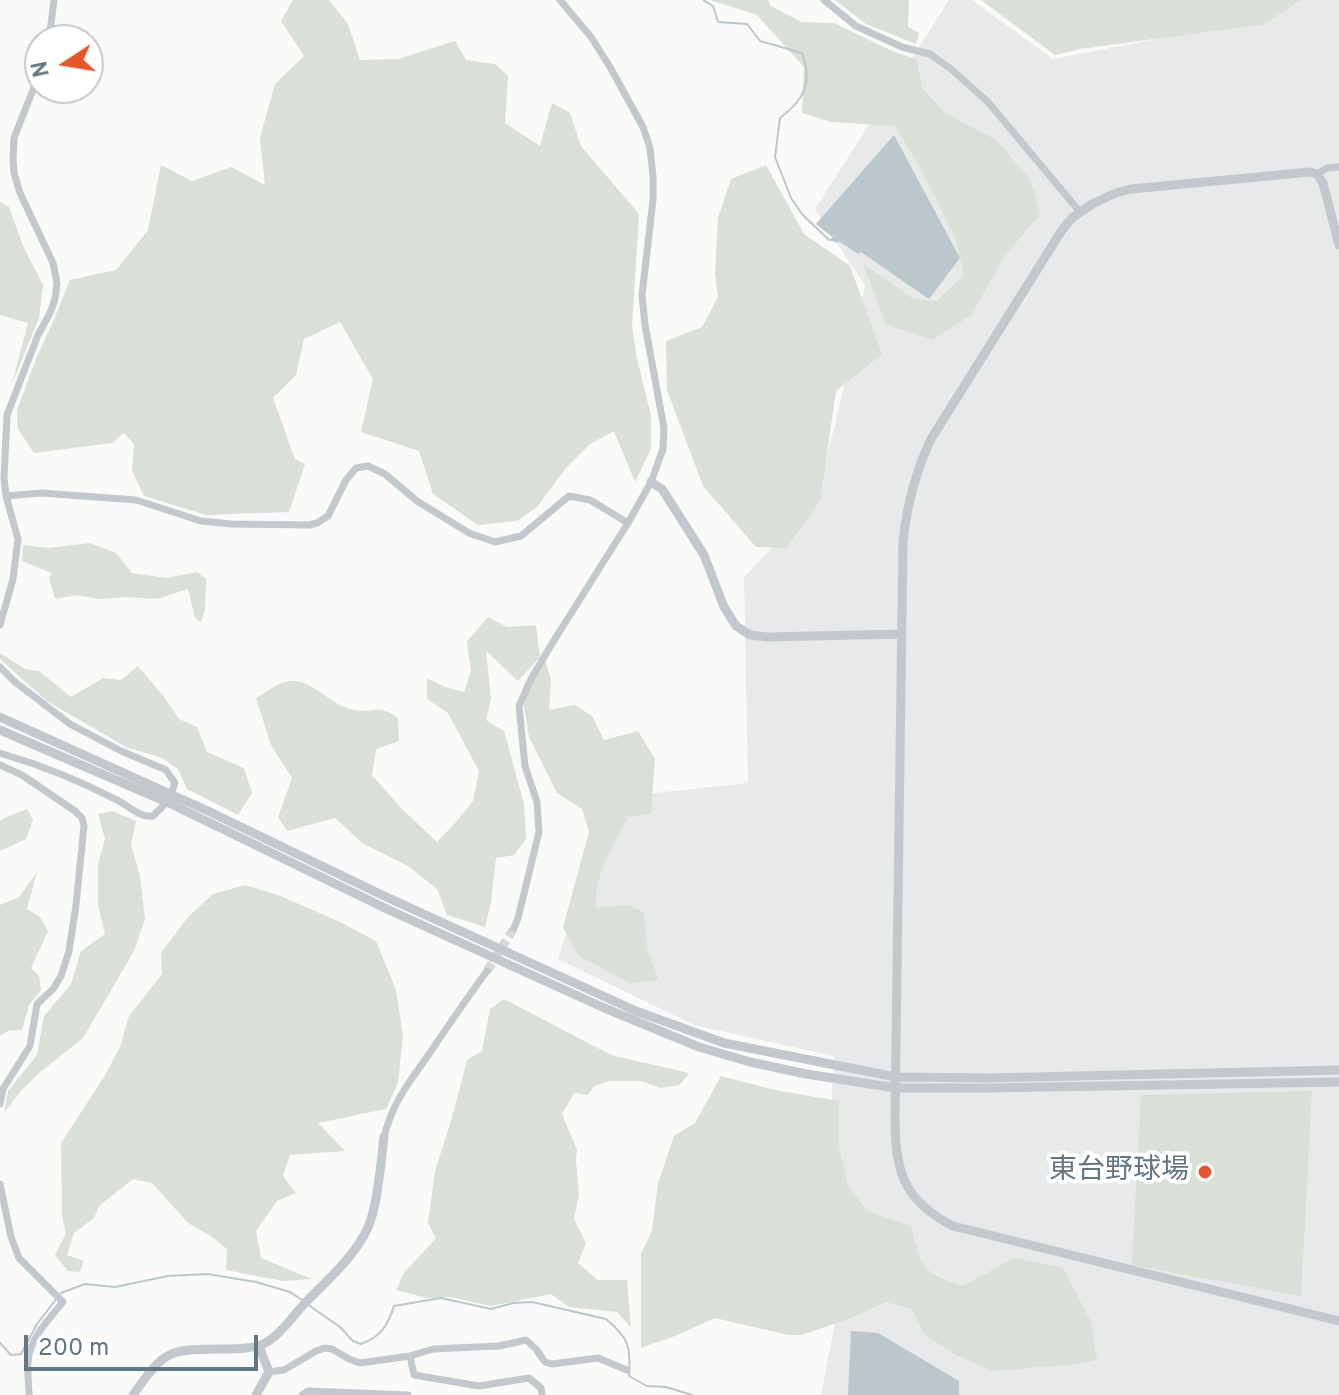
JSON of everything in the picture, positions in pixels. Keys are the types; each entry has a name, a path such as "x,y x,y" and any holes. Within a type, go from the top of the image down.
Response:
{"street":[{"path":"51,24 54,0"},
{"path":"514,928 539,832 537,802 525,766 519,706 531,679 651,482 663,449 664,428 642,295 653,200 650,148 643,127 610,67 591,37 560,0"},
{"path":"824,0 856,26 902,47 930,54 951,69 988,102 1080,212"},
{"path":"0,625 13,579 18,539 4,478 7,415 38,335 50,313 57,283 53,263 20,193 14,173 14,138 27,104"},
{"path":"1317,174 1327,168 1339,167"},
{"path":"1339,245 1323,183 1317,174 1310,172 1139,187 1103,198 1080,212 1051,245 931,439 914,479 903,541 895,1146 902,1174 916,1199 940,1220 953,1226 1339,1321"},
{"path":"6,496 42,493 136,500 201,521 309,525 328,516 346,480 356,468 368,466 385,474 417,501 469,533 495,542 521,536 569,496 590,500 628,523"},
{"path":"651,482 662,489 704,555 724,607 736,626 750,635 902,634"},
{"path":"0,667 70,724 166,770 175,783 169,799 153,816 147,817 47,768 0,753"},
{"path":"0,716 473,949 699,1047 750,1062 792,1071 896,1082 1003,1088 1339,1082"},
{"path":"0,731 169,799"},
{"path":"0,765 22,775 75,811 82,818 84,826 69,951 61,976 37,1004 30,1046 3,1089 0,1104"},
{"path":"133,1395 153,1368 170,1353 184,1349 259,1346 278,1332 347,1257 372,1216 384,1137 396,1101 487,971"},
{"path":"896,1082 1339,1070"},
{"path":"0,1184 11,1237 19,1258 63,1302 32,1346 28,1360 29,1395"},
{"path":"269,1372 284,1370 325,1348 360,1363 410,1356 433,1349 499,1346 526,1340 545,1362 552,1364 598,1358 627,1370"},
{"path":"259,1346 269,1372"},
{"path":"410,1356 414,1375 479,1386 529,1378 541,1388 542,1395"},
{"path":"256,1395 269,1372"},
{"path":"302,1395 308,1391 408,1395"}],"shaded area":[{"path":"293,0 329,0 348,24 360,60 398,59 455,41 466,60 495,64 508,76 505,123 540,146 552,103 570,113 581,146 639,214 632,325 651,416 651,449 635,482 614,431 590,444 566,468 537,507 517,521 478,525 433,494 419,451 361,432 373,379 340,322 304,339 296,375 273,398 295,459 305,464 289,512 206,515 144,496 132,471 134,444 124,433 112,443 34,453 18,429 17,410 70,280 116,270 148,230 161,165 192,181 231,167 265,185 260,138 275,84 304,56 281,21"},
{"path":"710,0 768,0 771,6 801,22 834,23 917,60 922,88 945,113 996,140 1031,181 1040,214 1004,257 971,315 932,340 886,324 863,265 913,299 937,301 964,275 955,237 920,167 895,126 831,122 802,113 804,67 757,15"},
{"path":"835,0 909,0 908,27 919,33 916,44 866,24"},
{"path":"949,0 972,0 1053,59 1274,16 1295,0 1339,0 1339,1395 821,1395 851,1240 829,1148 834,1056 694,1025 558,959 609,798 748,783 744,577 812,507 836,422 865,286 815,209"},
{"path":"981,0 1300,0 1265,24 1055,55"},
{"path":"894,135 960,258 929,299 861,252 858,254 839,241 829,240 837,234 832,237 816,224"},
{"path":"766,165 804,234 850,266 882,354 836,391 820,501 786,548 756,547 703,486 667,390 666,341 702,327 718,297 715,273 718,218 731,179"},
{"path":"0,202 9,207 23,246 43,285 39,318 12,384 28,323 0,315"},
{"path":"90,543 116,553 132,573 166,578 197,572 206,579 205,610 201,622 195,618 188,589 157,599 99,599 76,595 55,599 49,578 52,573 22,561 23,545 49,548"},
{"path":"488,617 507,627 536,625 540,657 518,681 486,651 491,699 486,720 504,731 524,804 526,839 514,855 496,858 485,927 447,915 437,889 408,866 362,843 335,818 287,831 278,817 292,778 271,745 256,698 282,683 295,681 312,687 346,708 381,710 398,718 399,741 376,749 372,775 437,842 473,801 479,771 448,713 427,699 427,678 464,692 471,671 467,641"},
{"path":"0,653 25,669 39,671 71,697 103,678 121,680 138,666 179,719 197,727 207,752 244,768 252,793 238,815 187,789 178,769 162,758 126,747 47,701 0,659"},
{"path":"545,660 551,680 549,710 575,705 592,716 604,740 638,731 655,759 651,813 628,817 601,872 596,908 628,905 644,913 648,953 659,980 629,983 578,955 563,927 589,832 582,809 557,793 529,737 523,700"},
{"path":"27,809 33,820 26,839 0,851 0,821"},
{"path":"112,811 136,821 131,845 140,876 145,919 134,951 83,1038 39,1073 4,1113 8,1091 37,1055 44,1016 71,984 81,951 105,934 98,905 98,865 105,839 98,814"},
{"path":"37,872 27,909 40,917 48,931 31,968 39,976 41,990 29,1005 22,1030 8,1031 0,1036 0,905 19,897"},
{"path":"245,885 278,895 376,941 396,990 403,1035 398,1083 386,1109 318,1123 345,1151 290,1155 283,1176 296,1193 277,1201 256,1231 261,1258 312,1279 283,1281 226,1270 227,1249 188,1223 152,1183 133,1179 99,1206 94,1218 74,1233 67,1255 84,1261 80,1272 68,1271 55,1255 66,1233 62,1216 61,1143 104,1077 120,1047 129,1016 162,974 161,953 188,917 213,894"},
{"path":"504,999 611,1055 689,1073 680,1085 661,1088 641,1081 610,1081 594,1086 588,1095 574,1093 562,1114 577,1150 579,1195 574,1219 586,1243 578,1263 598,1280 627,1280 631,1328 617,1312 569,1307 551,1294 491,1306 450,1297 427,1298 396,1290 404,1273 436,1238 428,1223 435,1171 467,1060 482,1051 490,1009"},
{"path":"721,1076 775,1090 839,1101 839,1147 848,1186 867,1211 911,1226 921,1260 938,1276 963,1286 1014,1258 1063,1268 1091,1322 1097,1360 992,1371 954,1354 923,1333 912,1309 886,1302 802,1335 788,1335 715,1318 641,1348 641,1254 652,1231 658,1184 674,1136 695,1123"},
{"path":"1312,1091 1301,1296 1132,1265 1141,1095"},
{"path":"851,1331 878,1333 959,1381 959,1395 848,1395"}],"waterway":[{"path":"703,0 713,6 718,22 747,24 760,41 802,53 807,73 804,90 780,118 775,157 791,198 802,214 829,240"},
{"path":"61,1293 85,1284 115,1287 168,1276 207,1274 256,1282 290,1292 302,1300"},
{"path":"0,1343 11,1355 21,1354 37,1324 57,1298"},
{"path":"307,1304 361,1344 383,1330 394,1306 441,1298 491,1309 532,1302 606,1319 627,1344 629,1376 647,1386 666,1387 692,1395"}],"tunnel":[{"path":"487,971 514,928"}],"place":[{"name":"東台野球場","path":"1205,1172"}]}
